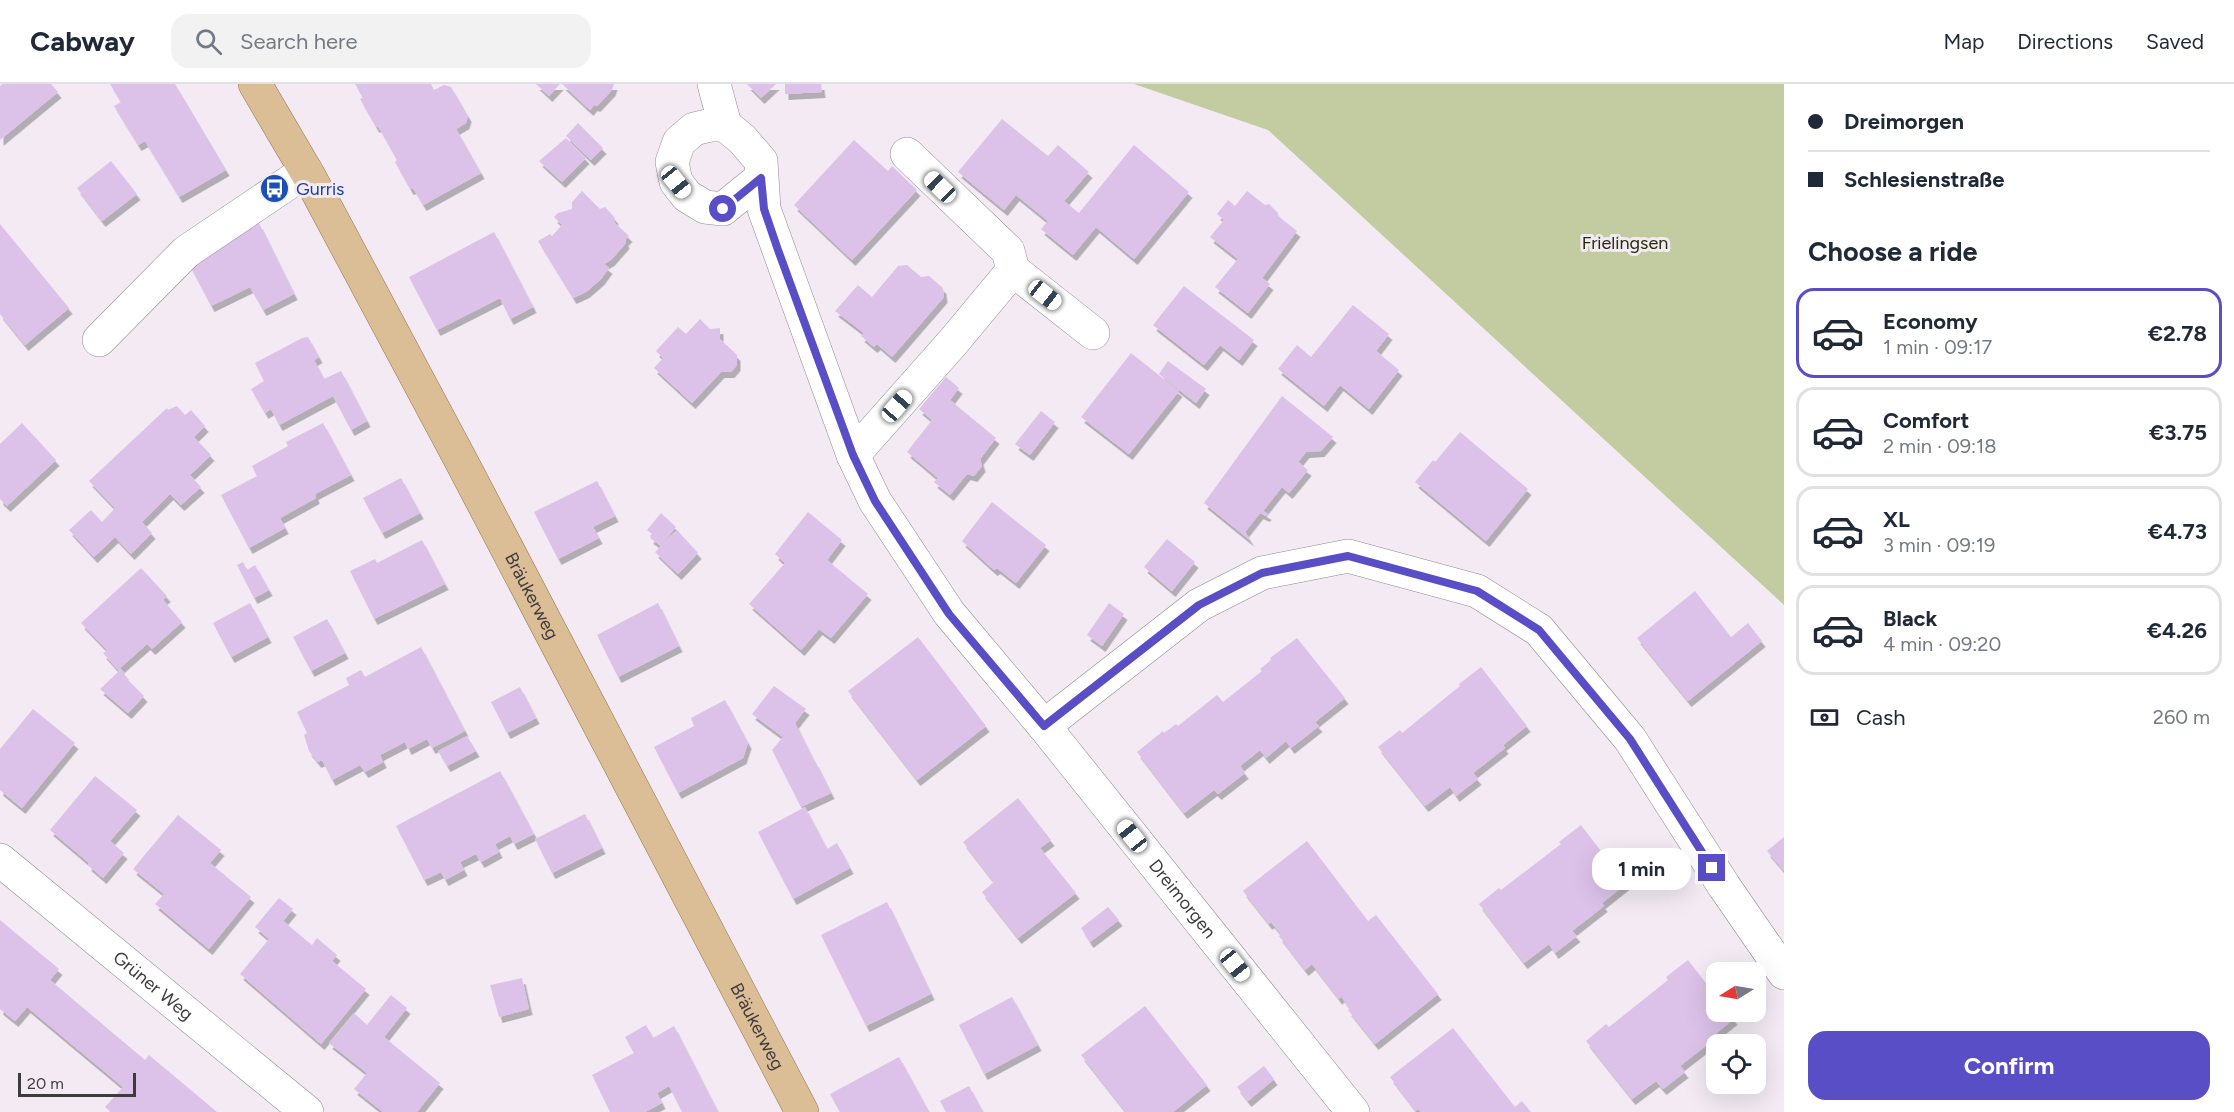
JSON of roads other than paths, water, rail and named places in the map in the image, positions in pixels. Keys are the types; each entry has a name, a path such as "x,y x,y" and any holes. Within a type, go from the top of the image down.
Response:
{"main road":[{"name":"Bräukerweg","path":"255,84 306,171 452,445 802,1112"}],"street":[{"path":"714,84 725,125 711,124 694,129 679,142 672,162 676,182 687,196 705,207 723,209 761,178"},
{"name":"Dreimorgen","path":"725,125 742,138 761,160 764,209 853,455 875,501 949,614 1044,726 1353,1112"},
{"path":"907,154 1008,251 1012,270 1093,333"},
{"path":"99,340 186,252 306,171"},
{"path":"853,455 954,341 1012,270"},
{"path":"1044,726 1199,605 1262,573 1348,556 1477,591 1539,630 1630,739 1724,886 1784,974"},
{"name":"Grüner Weg","path":"0,860 308,1112"}],"place":[{"name":"Gurris","path":"275,189"}],"park label":[{"name":"Frielingsen","path":"1625,243"}]}
